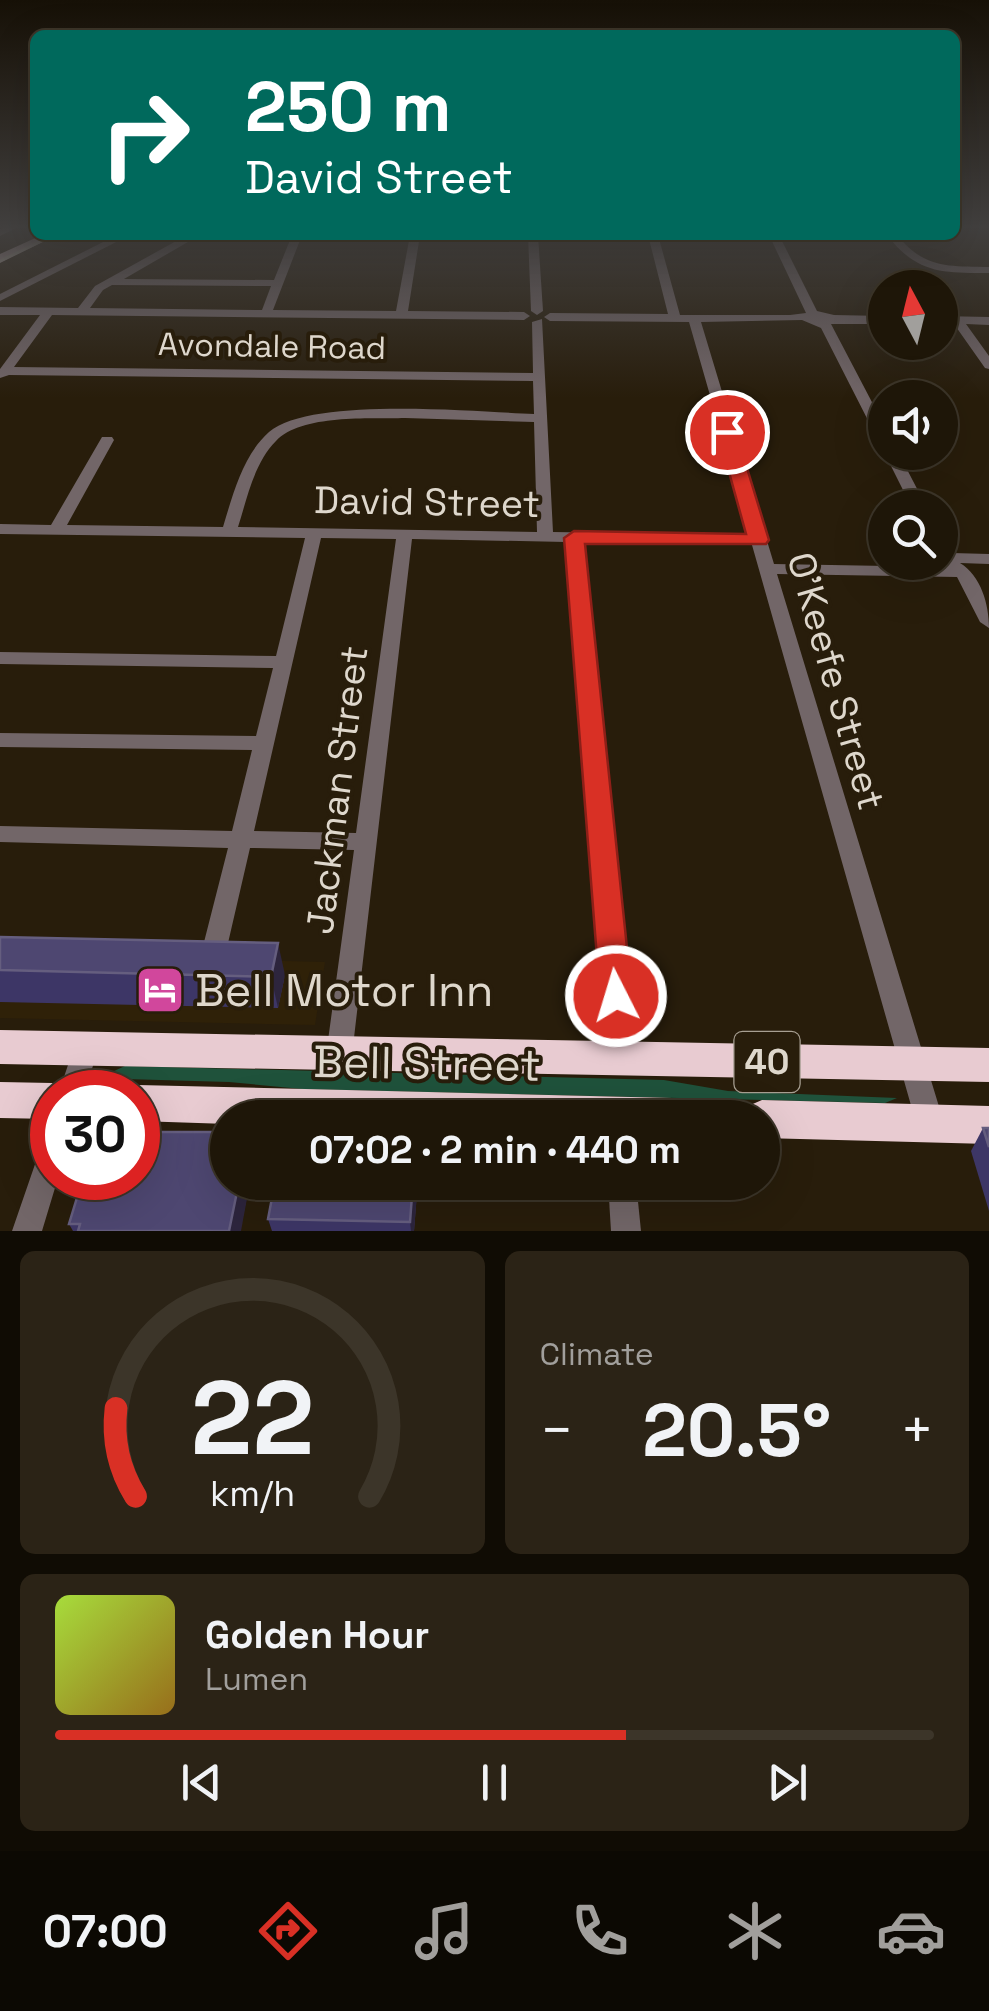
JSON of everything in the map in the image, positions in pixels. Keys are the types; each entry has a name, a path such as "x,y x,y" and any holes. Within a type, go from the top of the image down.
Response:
{"highway":[{"name":"Bell Street","path":"0,1047 989,1065"},
{"path":"0,1100 30,1101"},
{"name":"Bell Street","path":"160,1105 210,1106"},
{"name":"40","path":"780,1119 989,1124"}],"street":[{"path":"0,298 31,282"},
{"path":"81,312 94,294 109,282"},
{"path":"185,282 278,283 266,314"},
{"path":"401,316 407,282"},
{"path":"535,282 545,536"},
{"path":"665,282 675,318"},
{"path":"795,282 810,316"},
{"path":"0,311 810,316 829,322 868,321"},
{"path":"2,374 49,311"},
{"name":"O'Keefe Street","path":"694,318 930,1123"},
{"path":"958,320 989,321"},
{"path":"958,320 989,364"},
{"path":"829,322 868,404"},
{"name":"Avondale Road","path":"2,374 538,377"},
{"path":"229,530 262,448 278,431 306,420 343,416 540,418"},
{"path":"56,530 107,440"},
{"name":"David Street","path":"0,529 758,540"},
{"path":"174,955 213,956 314,533"},
{"name":"Jackman Street","path":"338,1054 406,534"},
{"path":"574,538 622,1061"},
{"path":"958,554 989,559"},
{"path":"958,567 989,622"},
{"path":"767,569 963,572"},
{"path":"0,658 283,662"},
{"path":"0,740 264,743"},
{"path":"0,834 366,842"},
{"path":"78,1070 85,1048"},
{"path":"27,1231 37,1200"},
{"path":"623,1200 626,1231"}],"shaded area":[{"name":"Bell Motor Inn","path":"0,954 325,962 315,1025 0,1018"}],"green space":[{"path":"125,1066 664,1080 728,1091 897,1098 885,1103 302,1089 160,1080 160,1070 116,1070"}],"building":[{"path":"0,937 278,943 271,977 0,970"},
{"path":"160,1132 210,1132 210,1200 235,1200 229,1231 78,1231 80,1224 69,1224 76,1200 160,1200"},
{"path":"272,1200 412,1200 410,1222 268,1219"}],"place":[{"name":"Bell Motor Inn","path":"160,990"}],"route":[{"path":"616,996 574,538 758,540 727,432"}]}
